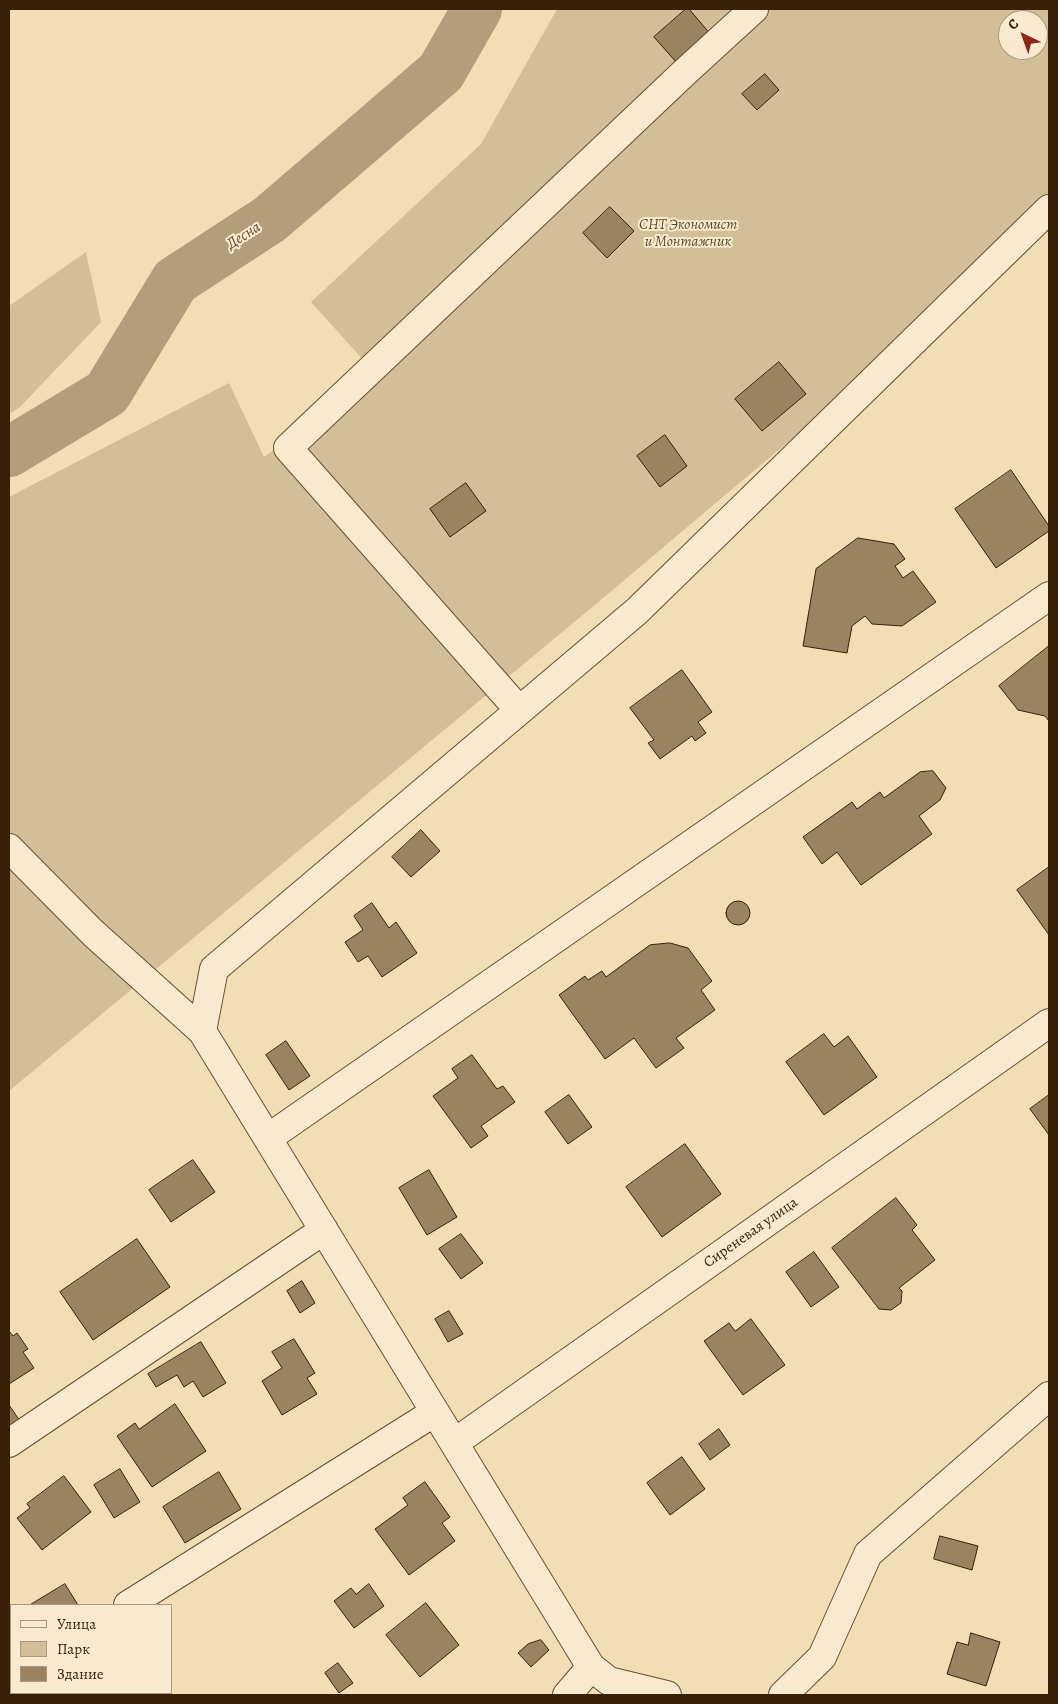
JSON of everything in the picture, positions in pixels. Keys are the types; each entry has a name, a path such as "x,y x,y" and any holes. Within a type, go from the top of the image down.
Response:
{"street":[{"path":"519,710 288,448 670,86 754,9"},
{"path":"202,1031 214,969 637,611 1049,209"},
{"path":"268,1138 1049,596"},
{"path":"9,848 94,934 202,1031 454,1443 603,1681"},
{"name":"Сиреневая улица","path":"454,1443 1049,1023"},
{"path":"9,1444 324,1230"},
{"path":"783,1695 822,1657 868,1554 1049,1396"},
{"path":"130,1604 435,1412"},
{"path":"567,1695 603,1681 667,1695"}],"green space":[{"name":"СНТ Экономист и Монтажник","path":"557,9 1049,9 1049,222 596,604 9,1091 9,497 229,383 264,457 366,363 311,302 481,144"},
{"path":"86,252 101,322 19,408 9,414 9,306"}],"building":[{"path":"686,9 689,9 718,43 685,72 654,37"},
{"path":"765,74 779,90 757,110 742,94"},
{"path":"610,207 634,231 607,258 583,233"},
{"path":"779,362 806,394 762,431 735,399"},
{"path":"665,435 687,466 660,487 637,456"},
{"path":"1011,470 1049,526 1049,531 996,568 955,509"},
{"path":"466,483 486,511 450,537 430,509"},
{"path":"858,538 894,544 905,559 895,566 903,578 913,571 936,602 902,626 872,624 865,616 852,626 847,653 803,646 816,569"},
{"path":"1049,646 1049,721 1045,716 1018,710 999,686"},
{"path":"682,670 712,712 698,722 706,733 695,741 692,736 660,759 648,743 654,740 630,708"},
{"path":"933,771 946,788 940,800 919,816 932,834 861,885 837,852 822,864 803,837 852,802 857,809 880,792 884,798 920,772"},
{"path":"421,830 440,851 411,877 392,857"},
{"path":"1049,867 1049,935 1017,890"},
{"path":"738,901 743,902 749,908 749,918 743,924 738,925 733,924 727,918 726,913 727,908 733,902"},
{"path":"372,903 389,928 396,922 417,953 382,977 368,956 358,962 345,942 363,930 354,916"},
{"path":"670,943 688,948 712,981 701,990 715,1010 676,1038 684,1048 656,1068 634,1038 605,1059 559,995 585,976 588,980 602,971 606,977 650,945"},
{"path":"824,1034 834,1047 848,1036 877,1077 824,1115 786,1062"},
{"path":"286,1041 310,1076 289,1090 266,1055"},
{"path":"472,1055 497,1089 503,1086 515,1102 481,1126 488,1136 471,1148 433,1096 458,1078 452,1069"},
{"path":"569,1095 592,1127 568,1144 545,1112"},
{"path":"1049,1095 1049,1135 1030,1109"},
{"path":"685,1144 721,1194 662,1237 626,1187"},
{"path":"193,1160 215,1192 171,1222 149,1190"},
{"path":"429,1170 457,1217 427,1235 399,1188"},
{"path":"896,1198 917,1225 912,1230 935,1260 899,1288 902,1291 901,1303 891,1310 879,1309 832,1248"},
{"path":"461,1234 483,1263 461,1279 439,1249"},
{"path":"137,1239 170,1287 93,1340 60,1292"},
{"path":"814,1252 839,1287 811,1307 786,1272"},
{"path":"302,1281 315,1303 300,1313 287,1291"},
{"path":"449,1311 463,1334 448,1342 435,1319"},
{"path":"751,1319 785,1365 743,1395 704,1341 729,1323 735,1331"},
{"path":"9,1331 13,1336 17,1333 28,1349 23,1352 34,1368 9,1384"},
{"path":"294,1339 315,1373 307,1378 317,1394 282,1415 262,1381 282,1368 272,1352"},
{"path":"201,1342 226,1383 203,1397 193,1381 184,1387 177,1375 156,1387 148,1374"},
{"path":"175,1404 206,1451 152,1487 117,1436 135,1423 139,1429"},
{"path":"9,1405 20,1421 9,1428"},
{"path":"719,1429 730,1445 710,1460 699,1444"},
{"path":"682,1457 705,1489 670,1515 647,1483"},
{"path":"120,1469 140,1502 114,1518 94,1485"},
{"path":"219,1472 241,1509 185,1543 163,1507"},
{"path":"64,1476 91,1512 42,1550 17,1518 30,1508 27,1504"},
{"path":"425,1482 450,1517 442,1523 455,1541 409,1575 375,1529 408,1505 403,1498"},
{"path":"940,1536 978,1546 972,1570 934,1559"},
{"path":"65,1584 77,1604 32,1604"},
{"path":"369,1584 384,1606 354,1628 334,1601 351,1588 356,1594"},
{"path":"426,1603 459,1645 420,1677 386,1635"},
{"path":"971,1633 1000,1642 986,1686 947,1674 957,1642 968,1645"},
{"path":"541,1640 549,1650 531,1667 518,1653 528,1644"},
{"path":"338,1663 353,1683 339,1693 325,1673"}],"waterway":[{"name":"Десна","path":"9,452 107,393 175,281 270,219 441,72 477,9"}]}
